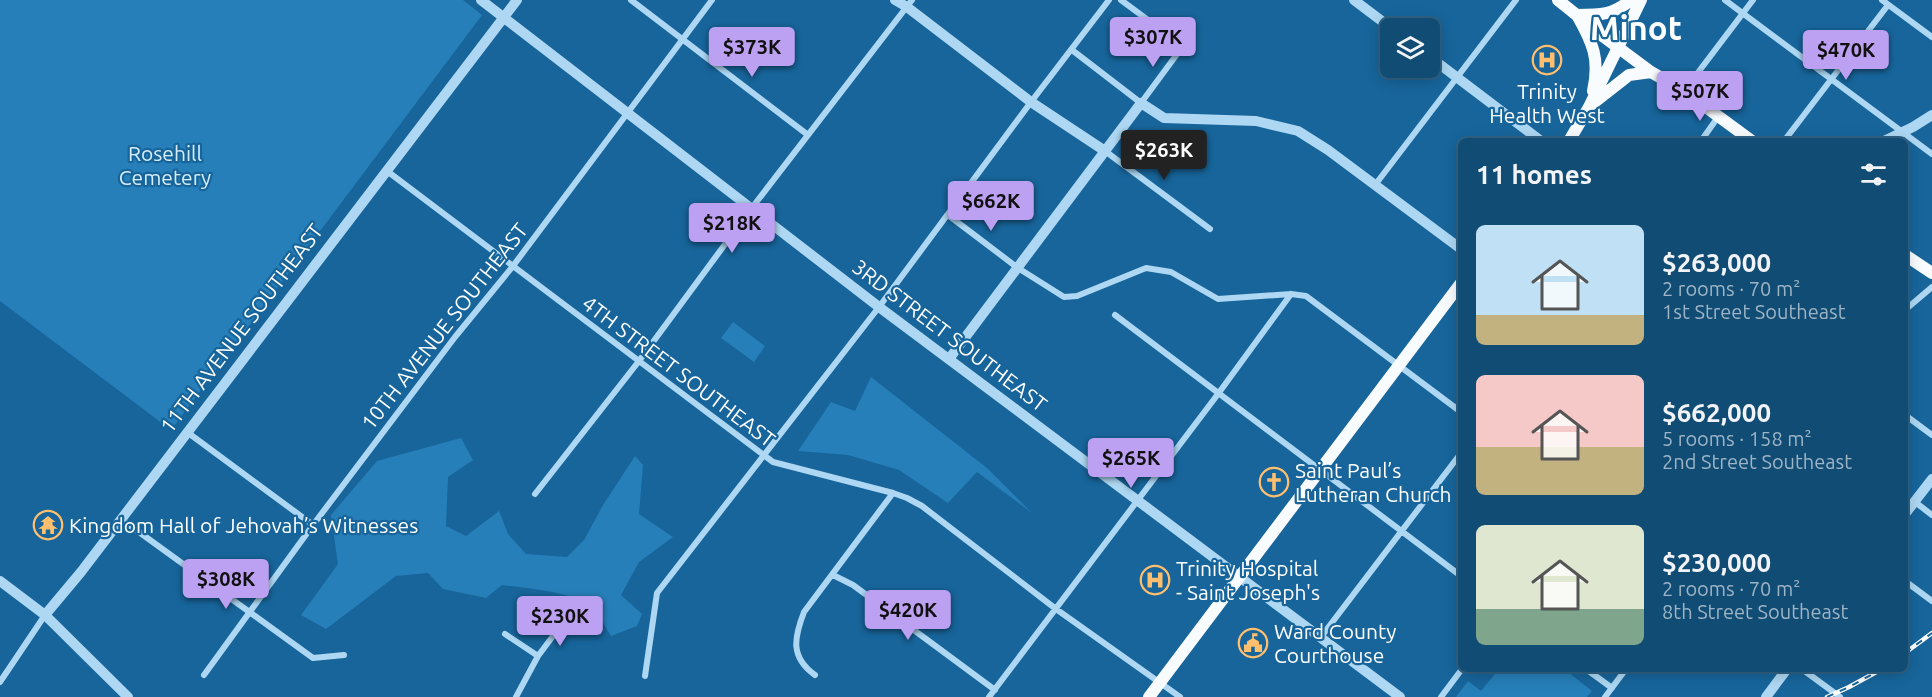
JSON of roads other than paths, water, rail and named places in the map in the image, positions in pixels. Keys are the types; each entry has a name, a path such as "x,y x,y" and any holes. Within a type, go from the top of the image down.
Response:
{"main road":[{"path":"1577,15 1607,14 1620,9 1632,0"},
{"path":"1571,138 1589,107 1641,0"},
{"path":"1559,1 1651,72 1684,91 1748,138"},
{"path":"1577,15 1590,38 1596,56 1594,87 1589,107"},
{"path":"1589,107 1629,75 1651,72"},
{"path":"1908,257 1932,273"},
{"path":"1149,697 1458,287"}],"street":[{"name":"3RD STREET SOUTHEAST","path":"481,0 879,307 1400,697"},
{"name":"11TH AVENUE SOUTHEAST","path":"0,682 45,615 517,0"},
{"path":"631,0 807,135"},
{"name":"10TH AVENUE SOUTHEAST","path":"204,675 313,525 455,337 513,266 712,0"},
{"path":"895,0 909,3 1031,102 1105,151 1210,229"},
{"path":"645,676 657,593 879,307 1109,0"},
{"path":"949,359 1183,46 1121,0"},
{"path":"1354,0 1380,19"},
{"path":"1375,185 1516,0"},
{"path":"1725,0 1932,154"},
{"path":"1684,91 1753,0"},
{"path":"1882,0 1932,37"},
{"path":"535,494 639,362 751,209 909,3"},
{"path":"1787,138 1888,5"},
{"path":"1072,50 1141,104 1164,118 1256,121 1298,131 1328,150 1458,247"},
{"path":"1440,65 1537,138"},
{"path":"1890,138 1932,115"},
{"path":"1703,138 1719,116"},
{"name":"4TH STREET SOUTHEAST","path":"386,170 773,462 893,493 922,506 1056,609 1180,697"},
{"path":"948,214 1018,268 1064,297 1077,296 1146,268 1171,272 1218,298 1291,294 1306,296 1458,410"},
{"path":"1908,307 1932,287"},
{"path":"989,697 1291,294"},
{"path":"1115,315 1458,574"},
{"path":"1908,417 1932,435"},
{"path":"187,431 313,525"},
{"path":"1321,638 1458,457"},
{"path":"1908,510 1932,479"},
{"path":"815,675 806,668 797,655 796,634 804,612 893,493"},
{"path":"1915,502 1932,515"},
{"path":"121,518 313,658 344,655"},
{"path":"833,575 853,585 995,690"},
{"path":"0,581 45,615 128,697"},
{"path":"1908,583 1932,601"},
{"path":"516,697 538,656 562,624"},
{"path":"505,634 538,656"},
{"path":"1441,697 1460,672"},
{"path":"1590,672 1612,688"},
{"path":"1605,697 1624,672"},
{"path":"1766,697 1785,672"},
{"path":"1806,672 1839,697"}],"railway":[{"path":"1908,651 1932,633"},
{"path":"1827,697 1876,672"}],"place":[{"name":"Trinity Health West","path":"1547,60"},
{"name":"Saint Paul’s Lutheran Church","path":"1274,482"},
{"name":"Kingdom Hall of Jehovah’s Witnesses","path":"48,525"},
{"name":"Trinity Hospital - Saint Joseph's","path":"1155,580"},
{"name":"Ward County Courthouse","path":"1253,643"}],"district":[{"name":"Minot","path":"1636,27"}],"park label":[{"name":"Rosehill Cemetery","path":"165,165"}]}
